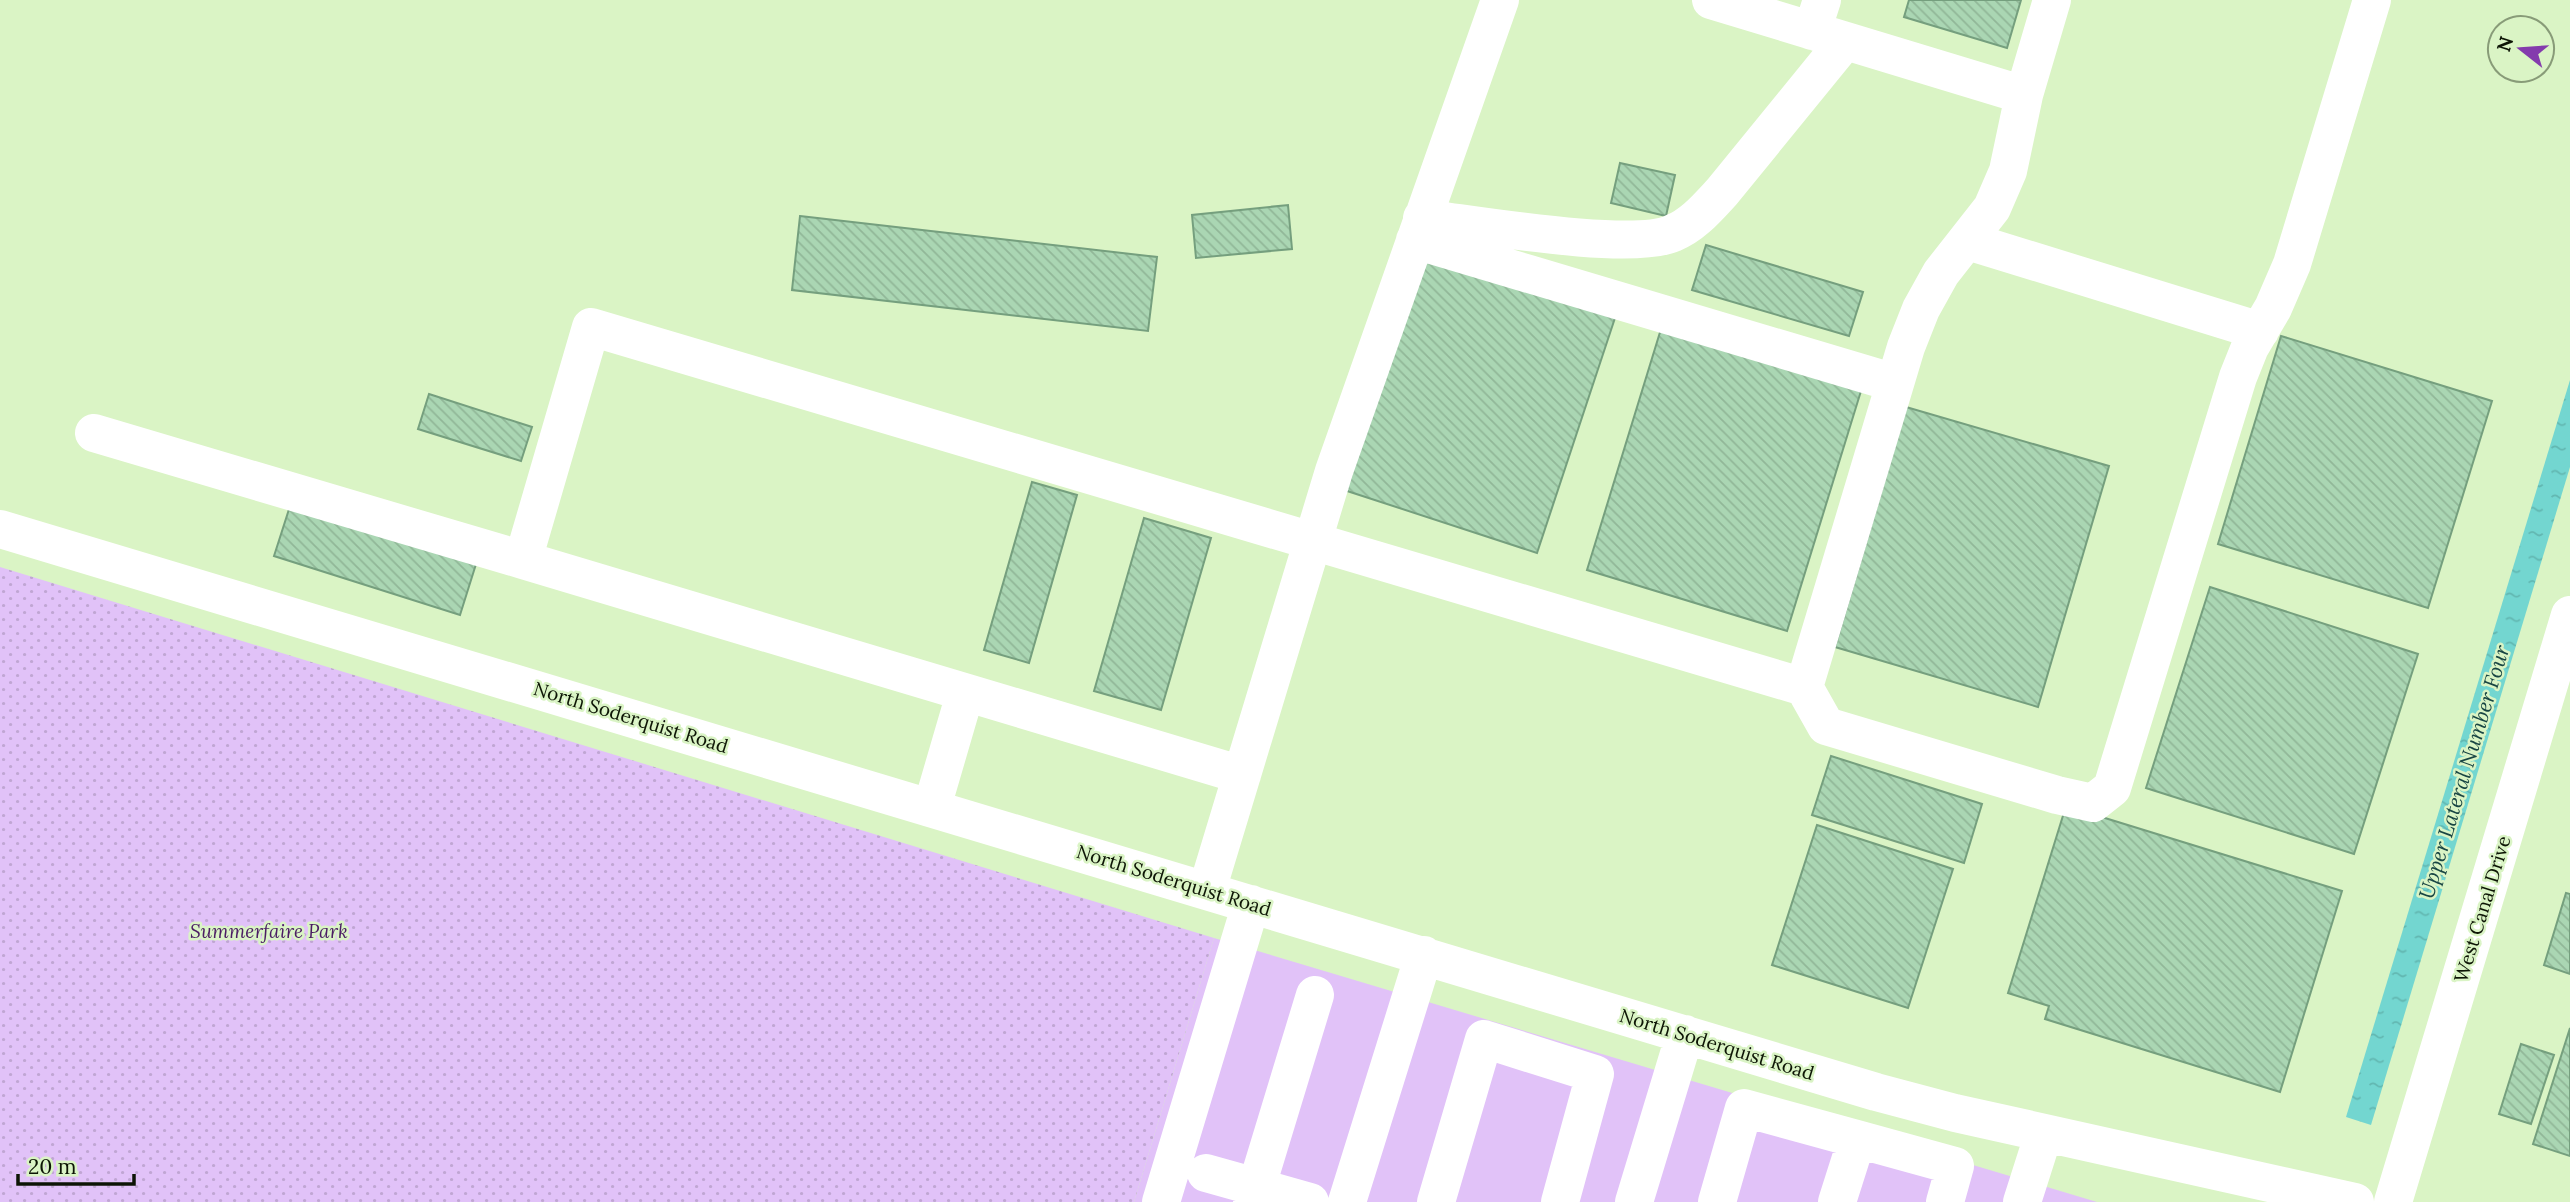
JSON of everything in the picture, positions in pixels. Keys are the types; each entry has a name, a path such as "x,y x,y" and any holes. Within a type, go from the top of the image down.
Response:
{"street":[{"path":"1207,890 1313,540 1418,229 1500,0"},
{"path":"1711,0 1826,24 2024,95"},
{"path":"1804,687 1895,383 1921,309 1941,273 1992,208 2008,171 2024,95 2052,0"},
{"path":"523,560 590,327 1804,687 1826,726 2057,795 2093,803 2112,788 2238,377 2273,309 2292,264 2372,0"},
{"path":"1418,229 1627,239 1672,234 1700,215 1722,192 1826,24"},
{"path":"1418,229 1895,383"},
{"path":"1968,241 2260,331"},
{"path":"94,433 1242,775"},
{"name":"North Soderquist Road","path":"0,529 1876,1092 2044,1133 2355,1202"},
{"name":"West Canal Drive","path":"2393,1202 2567,633"},
{"path":"932,807 965,694"},
{"path":"1161,1202 1251,904"},
{"path":"1347,1202 1424,955"},
{"path":"1255,1194 1315,995"},
{"path":"1634,1202 1685,1034"},
{"path":"1436,1202 1484,1040 1595,1074 1560,1202"},
{"path":"1717,1202 1744,1108 1955,1166 1945,1202"},
{"path":"2022,1202 2044,1133"},
{"path":"1837,1202 1857,1139"},
{"path":"1206,1173 1255,1194 1310,1202"}],"green space":[{"name":"Summerfaire Park","path":"0,567 1214,938 1134,1202 0,1202"},
{"path":"1214,938 2097,1202 1134,1202"}],"water":[{"name":"Upper Lateral Number Four","path":"2570,380 2570,467 2371,1125 2346,1117"}],"building":[{"path":"1909,0 2021,0 2007,48 1904,17"},
{"path":"1620,163 1675,175 1666,216 1611,203"},
{"path":"1288,205 1292,249 1196,258 1192,215"},
{"path":"800,216 1157,257 1148,331 792,290"},
{"path":"1706,245 1863,292 1849,336 1692,290"},
{"path":"1416,252 1615,318 1537,553 1338,488"},
{"path":"1661,329 1861,391 1787,631 1587,570"},
{"path":"2281,336 2492,401 2428,608 2218,544"},
{"path":"429,394 532,427 521,461 418,429"},
{"path":"1906,407 2109,466 2038,707 1835,647"},
{"path":"1032,482 1077,495 1029,663 984,650"},
{"path":"291,503 477,561 460,615 274,556"},
{"path":"1144,518 1211,538 1161,710 1094,691"},
{"path":"2210,587 2418,654 2354,854 2146,788"},
{"path":"1831,756 1982,804 1964,863 1812,815"},
{"path":"2066,806 2342,891 2280,1092 2045,1019 2049,1006 2008,993"},
{"path":"1817,825 1953,869 1908,1008 1772,965"},
{"path":"2566,893 2570,894 2570,974 2544,965"},
{"path":"2570,1028 2570,1156 2533,1144"},
{"path":"2521,1044 2554,1055 2531,1124 2499,1114"}]}
